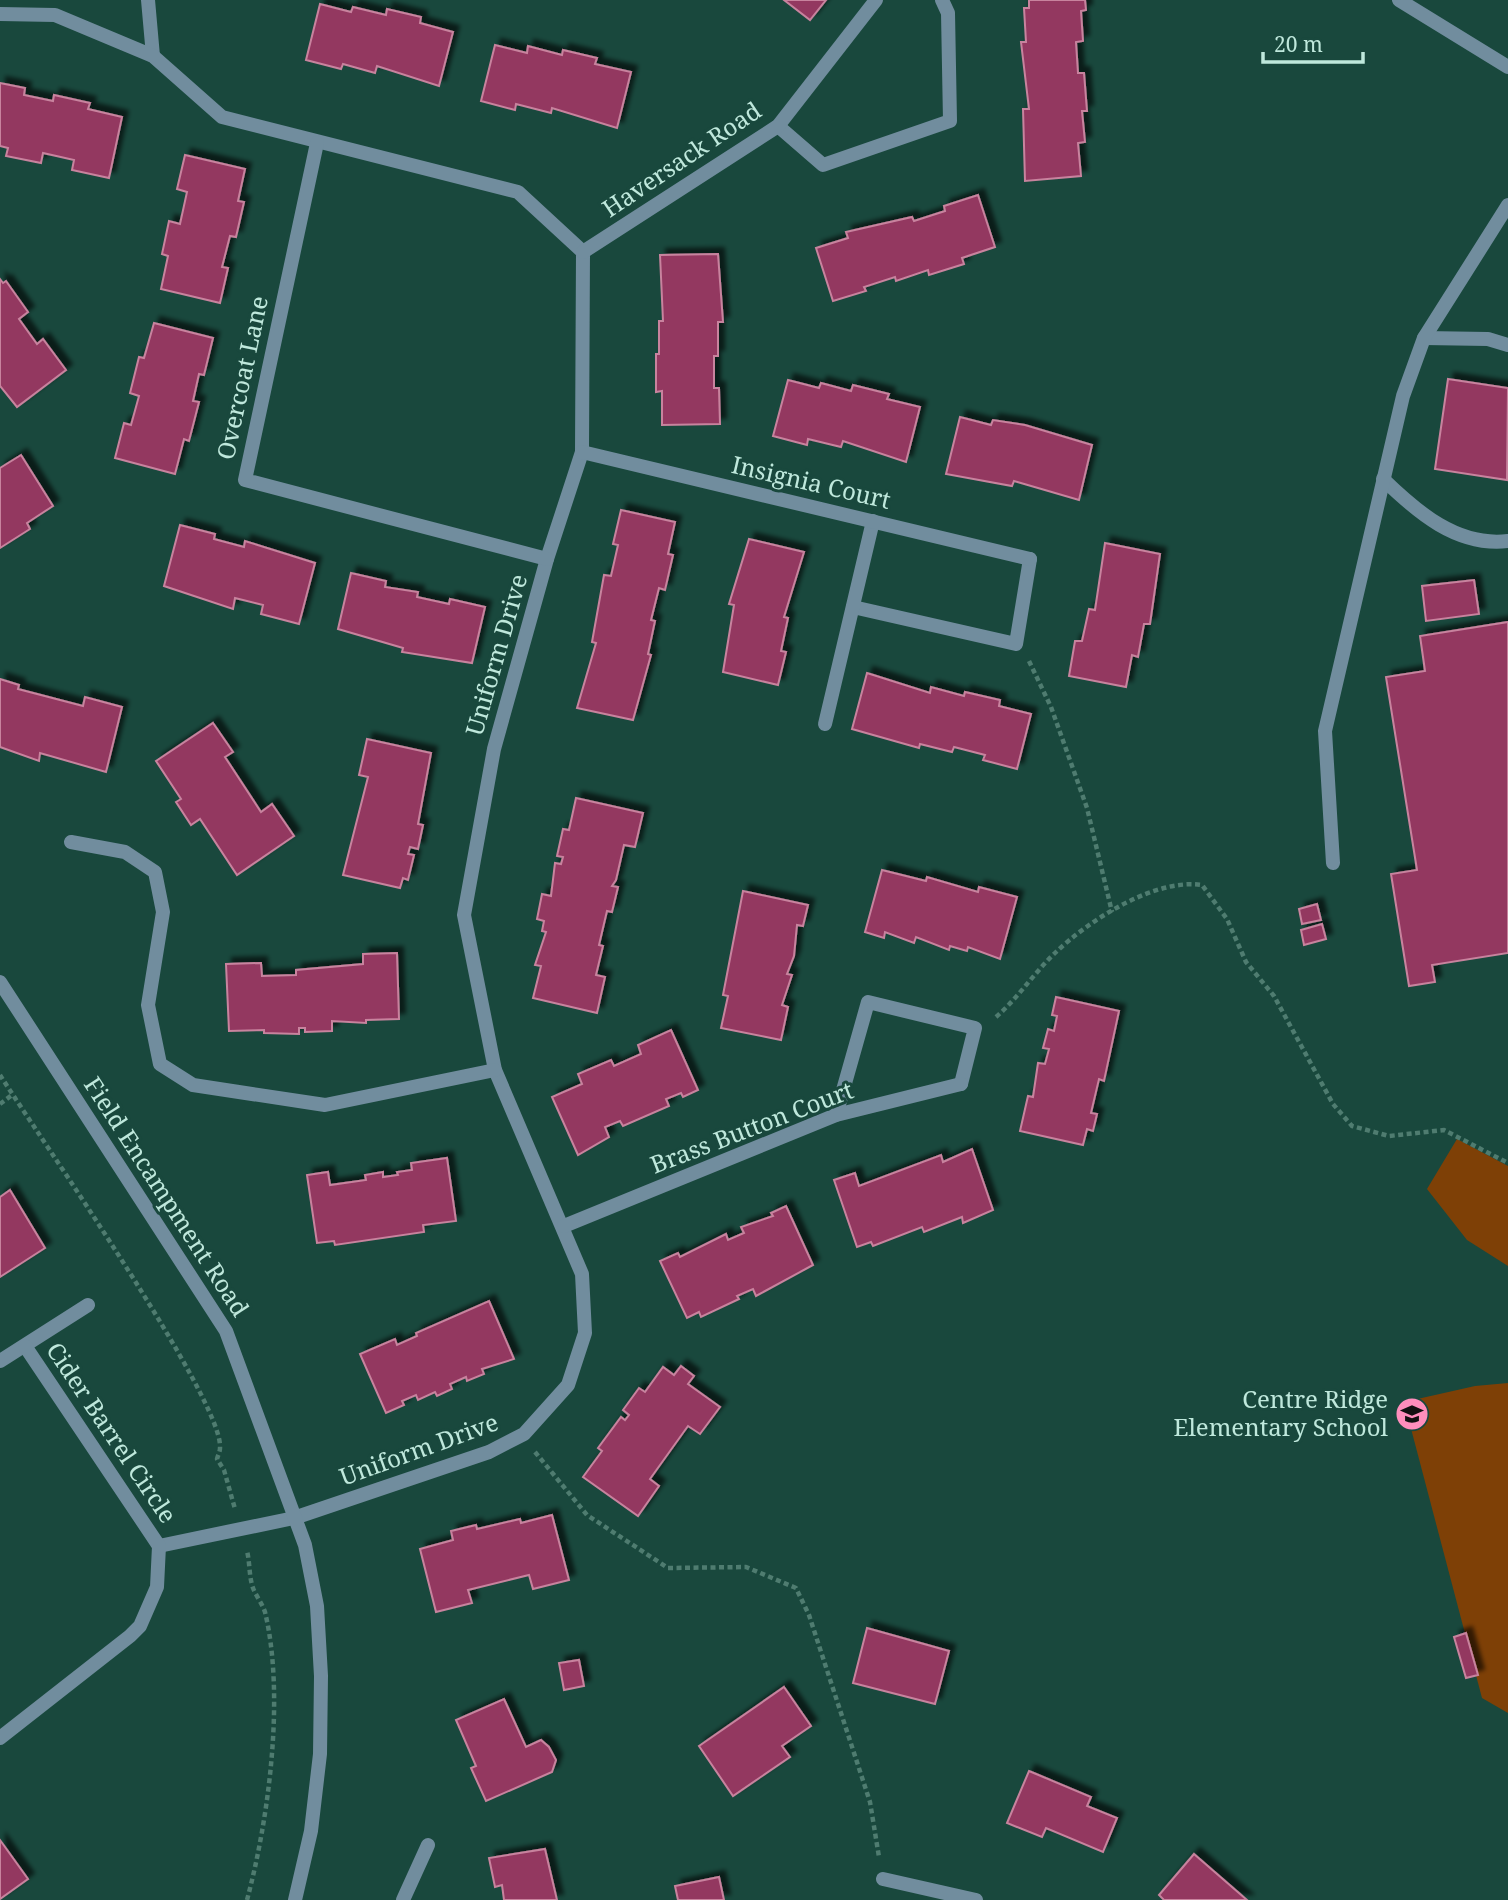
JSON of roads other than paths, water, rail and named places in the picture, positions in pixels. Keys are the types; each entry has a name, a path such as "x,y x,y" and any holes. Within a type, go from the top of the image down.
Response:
{"street":[{"path":"148,0 153,56"},
{"name":"Haversack Road","path":"583,252 778,126 876,0"},
{"path":"778,126 823,165 950,121 948,13 942,0"},
{"path":"1399,0 1508,68"},
{"path":"0,14 55,15 153,56 222,117 518,192 583,252"},
{"name":"Overcoat Lane","path":"317,143 245,480 547,559"},
{"path":"1333,863 1325,731 1403,396 1424,338 1508,205"},
{"name":"Uniform Drive","path":"294,1518 489,1452 524,1434 568,1384 585,1333 582,1274 564,1226 495,1070 464,915 494,749 547,559 582,452 583,252"},
{"path":"1424,338 1488,340 1508,345"},
{"name":"Insignia Court","path":"582,452 1030,559 1016,643 853,607"},
{"path":"1383,480 1421,516 1488,543 1508,541"},
{"path":"825,724 873,521"},
{"path":"71,842 125,852 155,872 163,912 148,1005 160,1064 193,1085 324,1105 495,1070"},
{"name":"Field Encampment Road","path":"0,982 226,1331 305,1545 317,1605 321,1676 320,1754 313,1818 295,1900"},
{"name":"Brass Button Court","path":"564,1226 836,1115 961,1084 975,1028 868,1002 836,1115"},
{"name":"Cider Barrel Circle","path":"0,1362 88,1305"},
{"name":"Cider Barrel Circle","path":"0,1738 140,1626 157,1587 159,1546 25,1346"},
{"name":"Cider Barrel Circle","path":"159,1546 294,1518"},
{"path":"403,1900 428,1845"},
{"path":"883,1879 976,1900"}],"place":[{"name":"Centre Ridge Elementary School","path":"1412,1414"}]}
